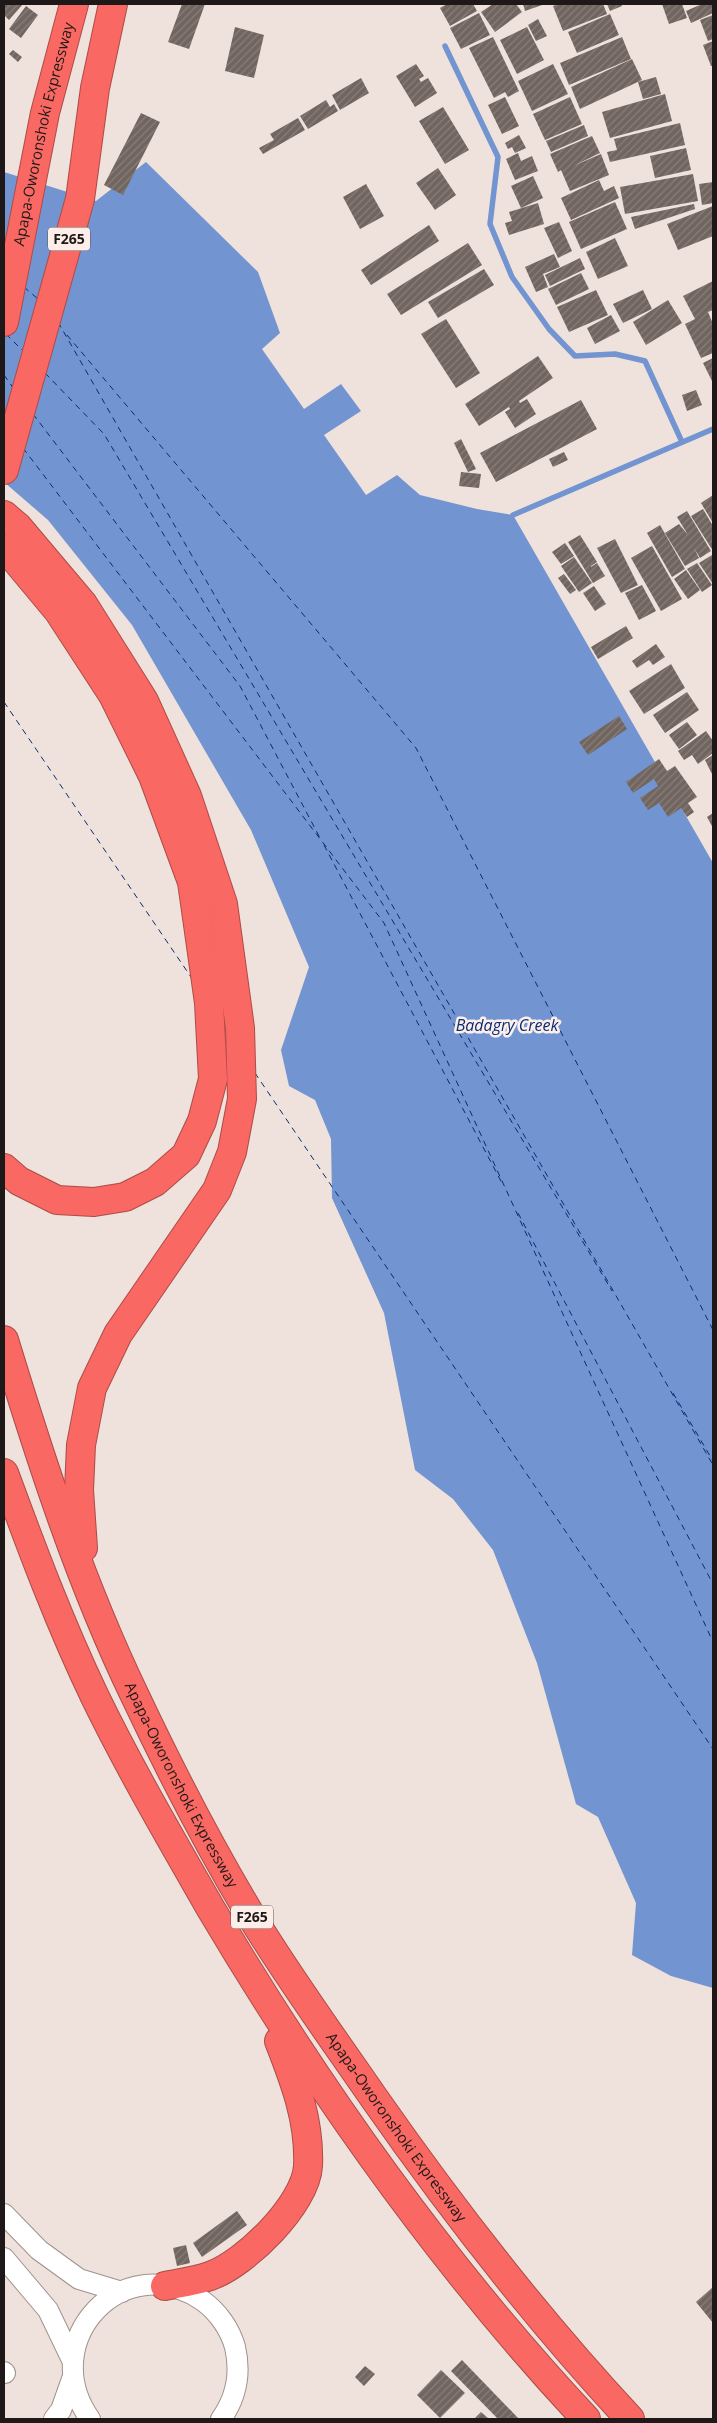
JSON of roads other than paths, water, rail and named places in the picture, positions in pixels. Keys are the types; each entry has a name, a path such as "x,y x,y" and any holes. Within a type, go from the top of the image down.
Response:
{"highway":[{"name":"Apapa-Oworonshoki Expressway","path":"4,322 46,113 74,4"},
{"name":"F265","path":"4,470 80,199 95,88 113,4"},
{"path":"4,515 18,527 83,604 144,701 188,796 223,904 240,1028 242,1099 232,1152 217,1190 118,1334 92,1388 81,1445 79,1490 86,1584"},
{"path":"4,549 14,558 59,612 113,695 153,776 192,882 209,1003 213,1078 202,1121 186,1155 155,1182 125,1196 94,1202 57,1200 19,1180 4,1168"},
{"name":"Apapa-Oworonshoki Expressway","path":"4,1340 34,1438 86,1584 134,1695 205,1833 251,1915 300,1991 419,2162 568,2353 630,2419"},
{"name":"Apapa-Oworonshoki Expressway","path":"4,1473 45,1584 95,1696 157,1816 261,1992 342,2117 446,2258 550,2381 586,2419"},
{"path":"165,2286 211,2276 236,2261 274,2230 294,2205 308,2168 307,2131 298,2092 261,1992"}],"street":[{"path":"4,2214 39,2250 79,2279 122,2292"},
{"path":"4,2258 48,2310 72,2369 81,2406 90,2419"},
{"path":"54,2419 61,2410 80,2331 97,2308 122,2292 136,2287 165,2286 194,2295 213,2309 227,2328 237,2357 238,2372 233,2399 221,2419"},
{"path":"233,2399 242,2419"}],"water":[{"name":"Badagry Creek","path":"146,162 258,272 280,333 262,349 304,409 341,384 361,411 324,435 366,495 397,475 420,495 477,509 513,515 713,863 713,1988 671,1976 632,1955 636,1903 598,1817 576,1804 537,1663 493,1550 453,1499 415,1470 384,1313 332,1198 331,1139 315,1100 289,1086 281,1050 309,967 251,830 132,625 48,520 4,482 4,172 96,201"}],"waterway":[{"path":"445,46 498,157 490,224 512,277 549,329 575,356 615,354 645,361 682,442"},
{"path":"513,515 713,429"}]}
